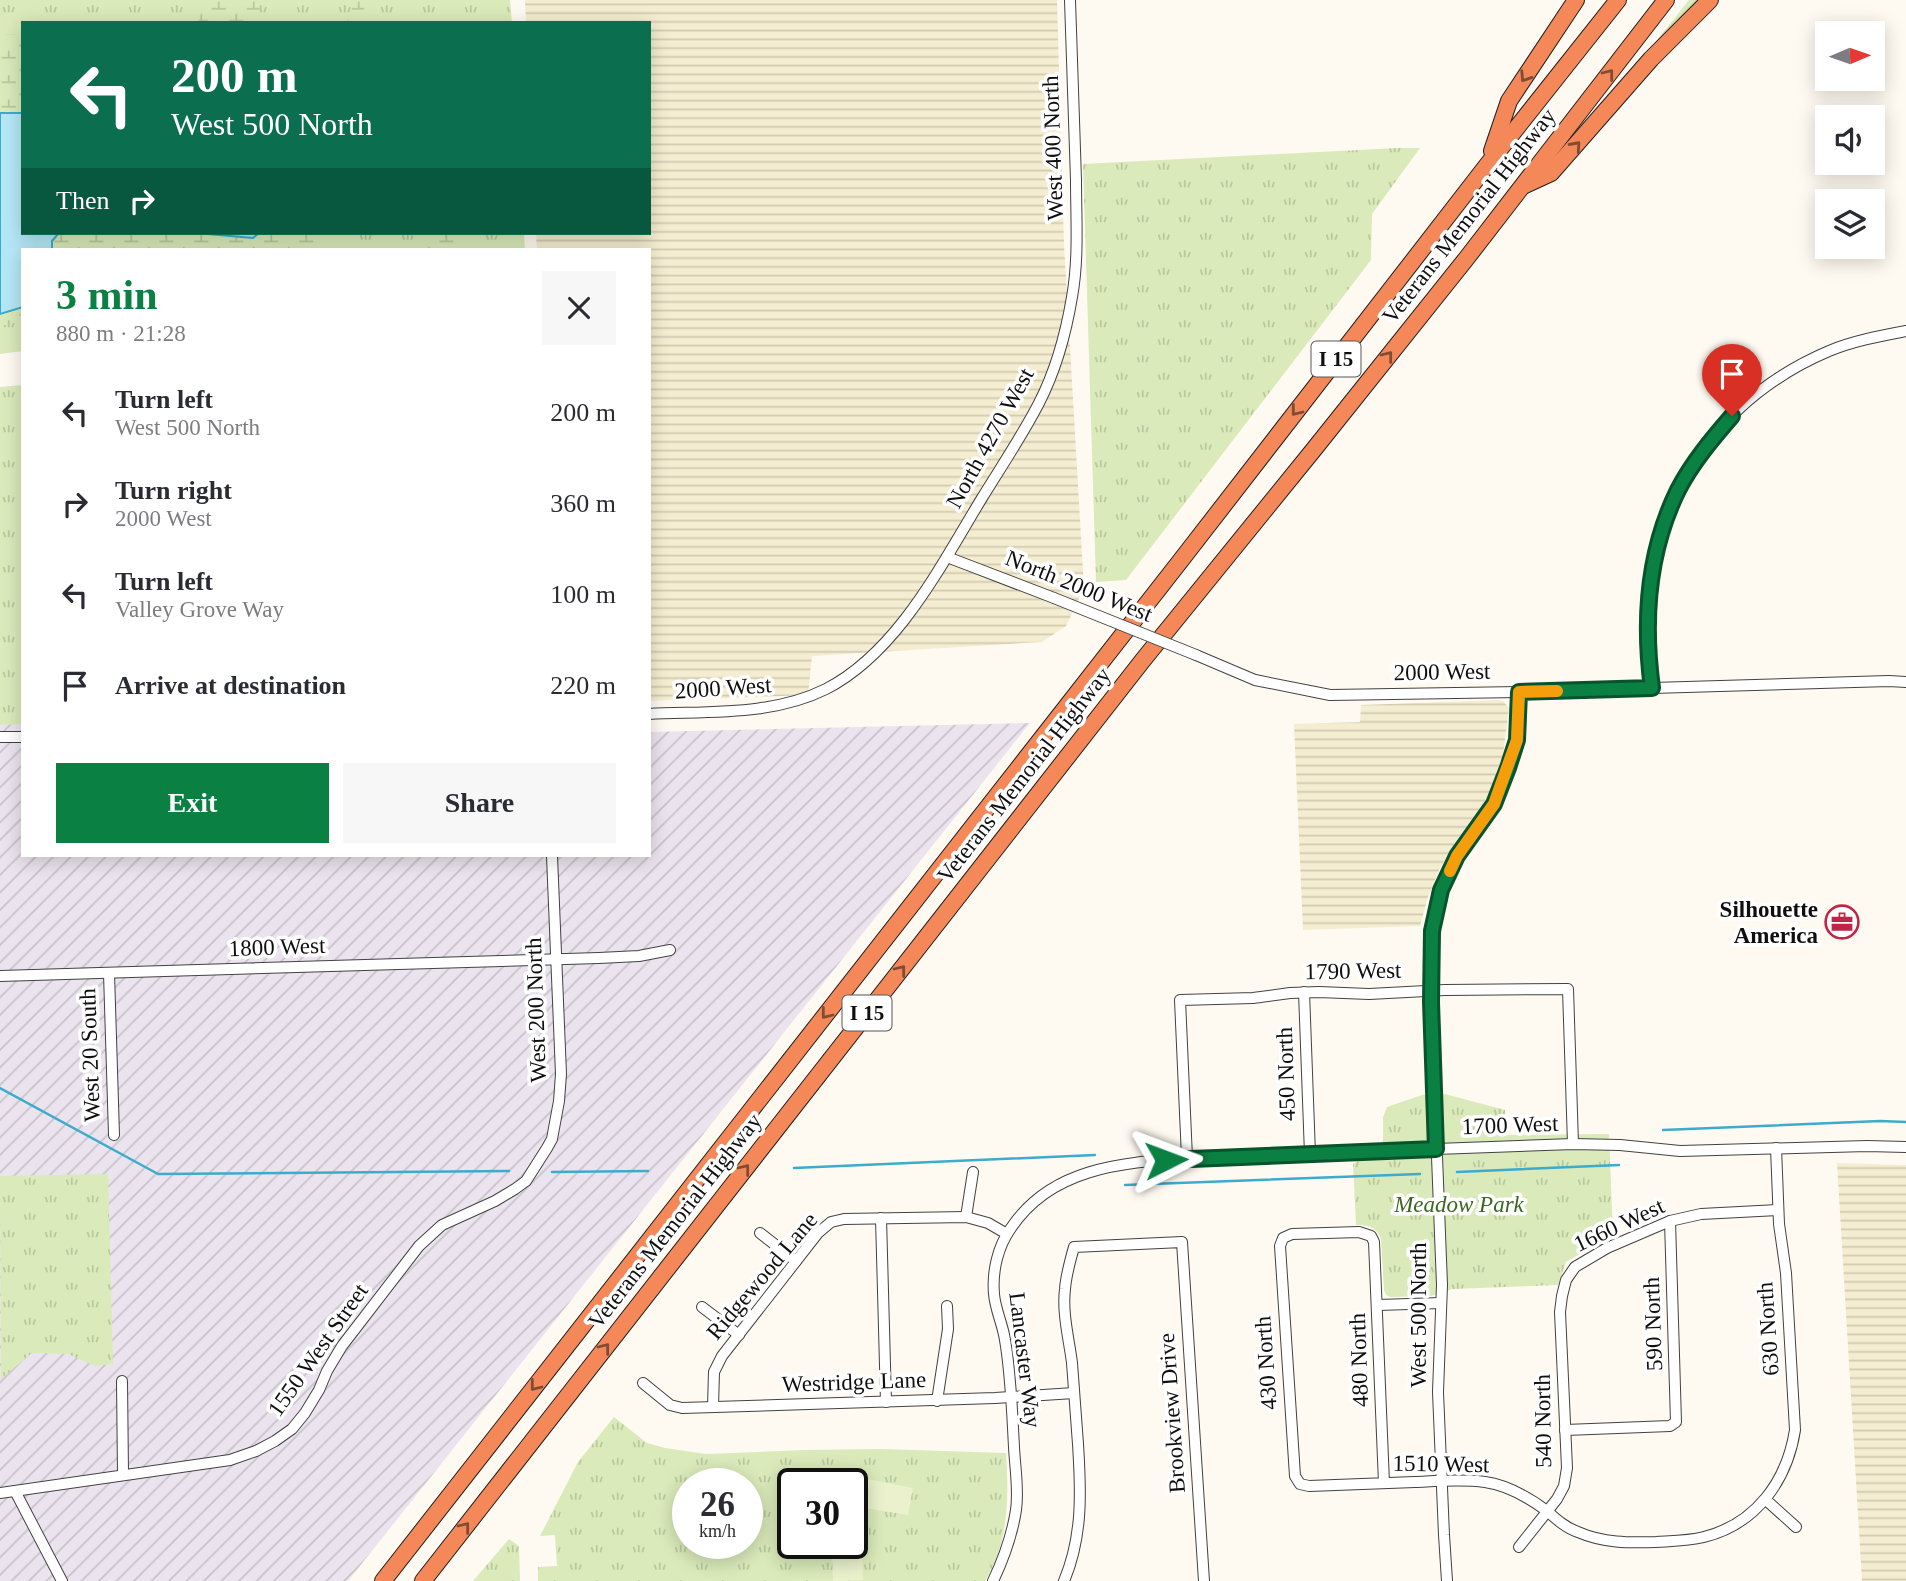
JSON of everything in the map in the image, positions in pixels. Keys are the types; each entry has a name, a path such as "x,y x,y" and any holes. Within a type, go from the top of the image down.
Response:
{"highway":[{"path":"1488,164 1509,102 1576,0"},
{"name":"Veterans Memorial Highway","path":"383,1581 1618,0"},
{"name":"Veterans Memorial Highway","path":"423,1581 1134,671 1315,448 1666,0"},
{"path":"1522,186 1551,173 1651,60 1710,0"}],"street":[{"name":"West 400 North","path":"1070,0 1077,248 1073,295"},
{"name":"North 4270 West","path":"947,557 1039,403 1061,348 1073,295"},
{"path":"1652,688 1648,603 1653,565 1668,513 1696,461 1737,411 1770,383 1829,351 1906,331"},
{"name":"North 2000 West","path":"947,557 1196,655"},
{"name":"2000 West","path":"651,714 770,708 825,690 870,659 891,638 947,557"},
{"name":"2000 West","path":"1196,655 1255,680 1330,695 1906,682"},
{"name":"West 500 North","path":"1447,1581 1438,1392 1441,1303 1431,990 1432,931 1441,890 1457,856 1494,804 1517,740 1519,692"},
{"path":"0,737 21,737"},
{"name":"West 200 North","path":"540,1158 552,1139 561,1074 552,857"},
{"name":"1800 West","path":"0,976 639,956 670,950"},
{"name":"West 20 South","path":"109,973 114,1136"},
{"name":"1790 West","path":"1187,1158 1180,1000 1253,998 1304,992 1369,994 1431,990 1568,989 1573,1144"},
{"name":"450 North","path":"1304,992 1310,1154"},
{"name":"1700 West","path":"1116,1166 1187,1158 1573,1144 1680,1151 1906,1147"},
{"name":"630 North","path":"1766,1500 1788,1461 1796,1430 1786,1273 1778,1210 1776,1148"},
{"name":"1550 West Street","path":"0,1493 230,1460 275,1441 292,1429 305,1413 342,1346 419,1246 442,1224 495,1201 526,1181 540,1158"},
{"name":"Lancaster Way","path":"993,1581 1006,1552 1017,1499 1005,1338 994,1294 994,1273 999,1250 1026,1207 1045,1191 1070,1178 1116,1166"},
{"path":"966,1217 973,1172"},
{"name":"1660 West","path":"1566,1280 1575,1267 1606,1248 1670,1221 1701,1214 1778,1210"},
{"name":"Ridgewood Lane","path":"713,1406 713,1381 717,1364 818,1233 831,1222 844,1219 966,1217 988,1223 1007,1234"},
{"path":"881,1218 886,1402"},
{"name":"590 North","path":"1565,1430 1675,1424 1677,1419 1670,1221"},
{"name":"480 North","path":"1283,1238 1292,1234 1359,1232 1371,1236 1375,1250 1378,1305 1384,1483"},
{"path":"760,1233 796,1261"},
{"name":"430 North","path":"1283,1238 1280,1246 1284,1320 1295,1476 1300,1484"},
{"name":"Brookview Drive","path":"1074,1393 1064,1303 1066,1278 1074,1247 1182,1242 1204,1581"},
{"name":"540 North","path":"1519,1548 1564,1486 1567,1468 1560,1312 1566,1280"},
{"path":"1378,1305 1441,1303"},
{"path":"937,1401 948,1329 947,1306"},
{"path":"702,1307 739,1335"},
{"path":"122,1381 124,1474"},
{"name":"Westridge Lane","path":"643,1383 675,1407 937,1401 1074,1393"},
{"path":"1063,1581 1077,1540 1080,1515 1081,1487 1074,1393"},
{"name":"1510 West","path":"1300,1484 1486,1482 1513,1490 1576,1532 1622,1543 1706,1536 1746,1517 1766,1500"},
{"path":"15,1491 62,1581"},
{"path":"1766,1500 1797,1527"}],"shaded area":[{"path":"525,0 1057,0 1064,244 1084,588 1066,626 1042,642 812,656 808,695 651,701 651,248 537,248 536,235 651,235 651,21 526,21"},
{"path":"0,392 21,393 21,857 651,857 651,732 1030,723 348,1581 0,1581"},
{"path":"1503,701 1509,708 1503,755 1494,782 1482,806 1439,870 1420,926 1303,930 1294,724 1360,722 1361,705"},
{"path":"1837,1163 1906,1165 1906,1581 1862,1581"}],"green space":[{"path":"0,0 510,0 512,21 21,21 21,235 524,235 525,248 21,248 21,351 0,354"},
{"path":"193,0 258,0 262,21 199,21 191,10"},
{"path":"355,0 371,0 355,21 347,21"},
{"path":"1689,0 1703,0 1626,79"},
{"path":"7,34 21,34 21,235 331,235 329,245 313,248 114,248 98,244 91,248 21,248 21,321 0,326 0,39"},
{"path":"1420,148 1372,214 1371,260 1126,580 1096,582 1083,164"},
{"path":"412,235 466,235 465,243 454,248 428,248"},
{"path":"21,385 21,724 0,725 0,387"},
{"name":"Meadow Park","path":"1445,1094 1505,1110 1507,1135 1609,1134 1613,1235 1566,1262 1558,1285 1452,1289 1431,1296 1386,1295 1381,1239 1372,1228 1356,1225 1353,1164 1383,1141 1383,1117 1387,1107 1422,1095"},
{"path":"108,1174 113,1364 95,1366 68,1354 32,1353 1,1379 0,1176"},
{"path":"614,1417 647,1443 706,1454 882,1449 1006,1453 1006,1519 999,1551 985,1581 538,1581 538,1567 557,1566 555,1535 540,1536 578,1462"},
{"path":"868,1479 913,1488 908,1515 868,1508"},
{"path":"509,1539 519,1546 520,1581 473,1581"},
{"path":"832,1559 862,1559 863,1580 833,1581"}],"water":[{"path":"0,113 21,113 21,235 57,235 52,241 52,248 21,248 21,308 0,314"},
{"path":"219,235 257,235 253,238"}],"waterway":[{"path":"0,1088 158,1174 509,1171"},
{"path":"1663,1130 1906,1122"},
{"path":"794,1168 1095,1155"},
{"path":"1457,1172 1619,1165"},
{"path":"552,1172 648,1171"},
{"path":"1125,1185 1420,1174"}],"slow traffic":[{"path":"1450,871 1457,856 1494,804 1508,768 1517,740 1519,692 1557,691"}],"place":[{"name":"Silhouette America","path":"1842,922"}],"route":[{"path":"1166,1160 1436,1149 1431,1002 1432,931 1441,890 1457,856 1494,804 1508,768 1517,740 1519,692 1652,688 1648,649 1648,603 1658,546 1679,489 1696,461 1732,416"}]}
